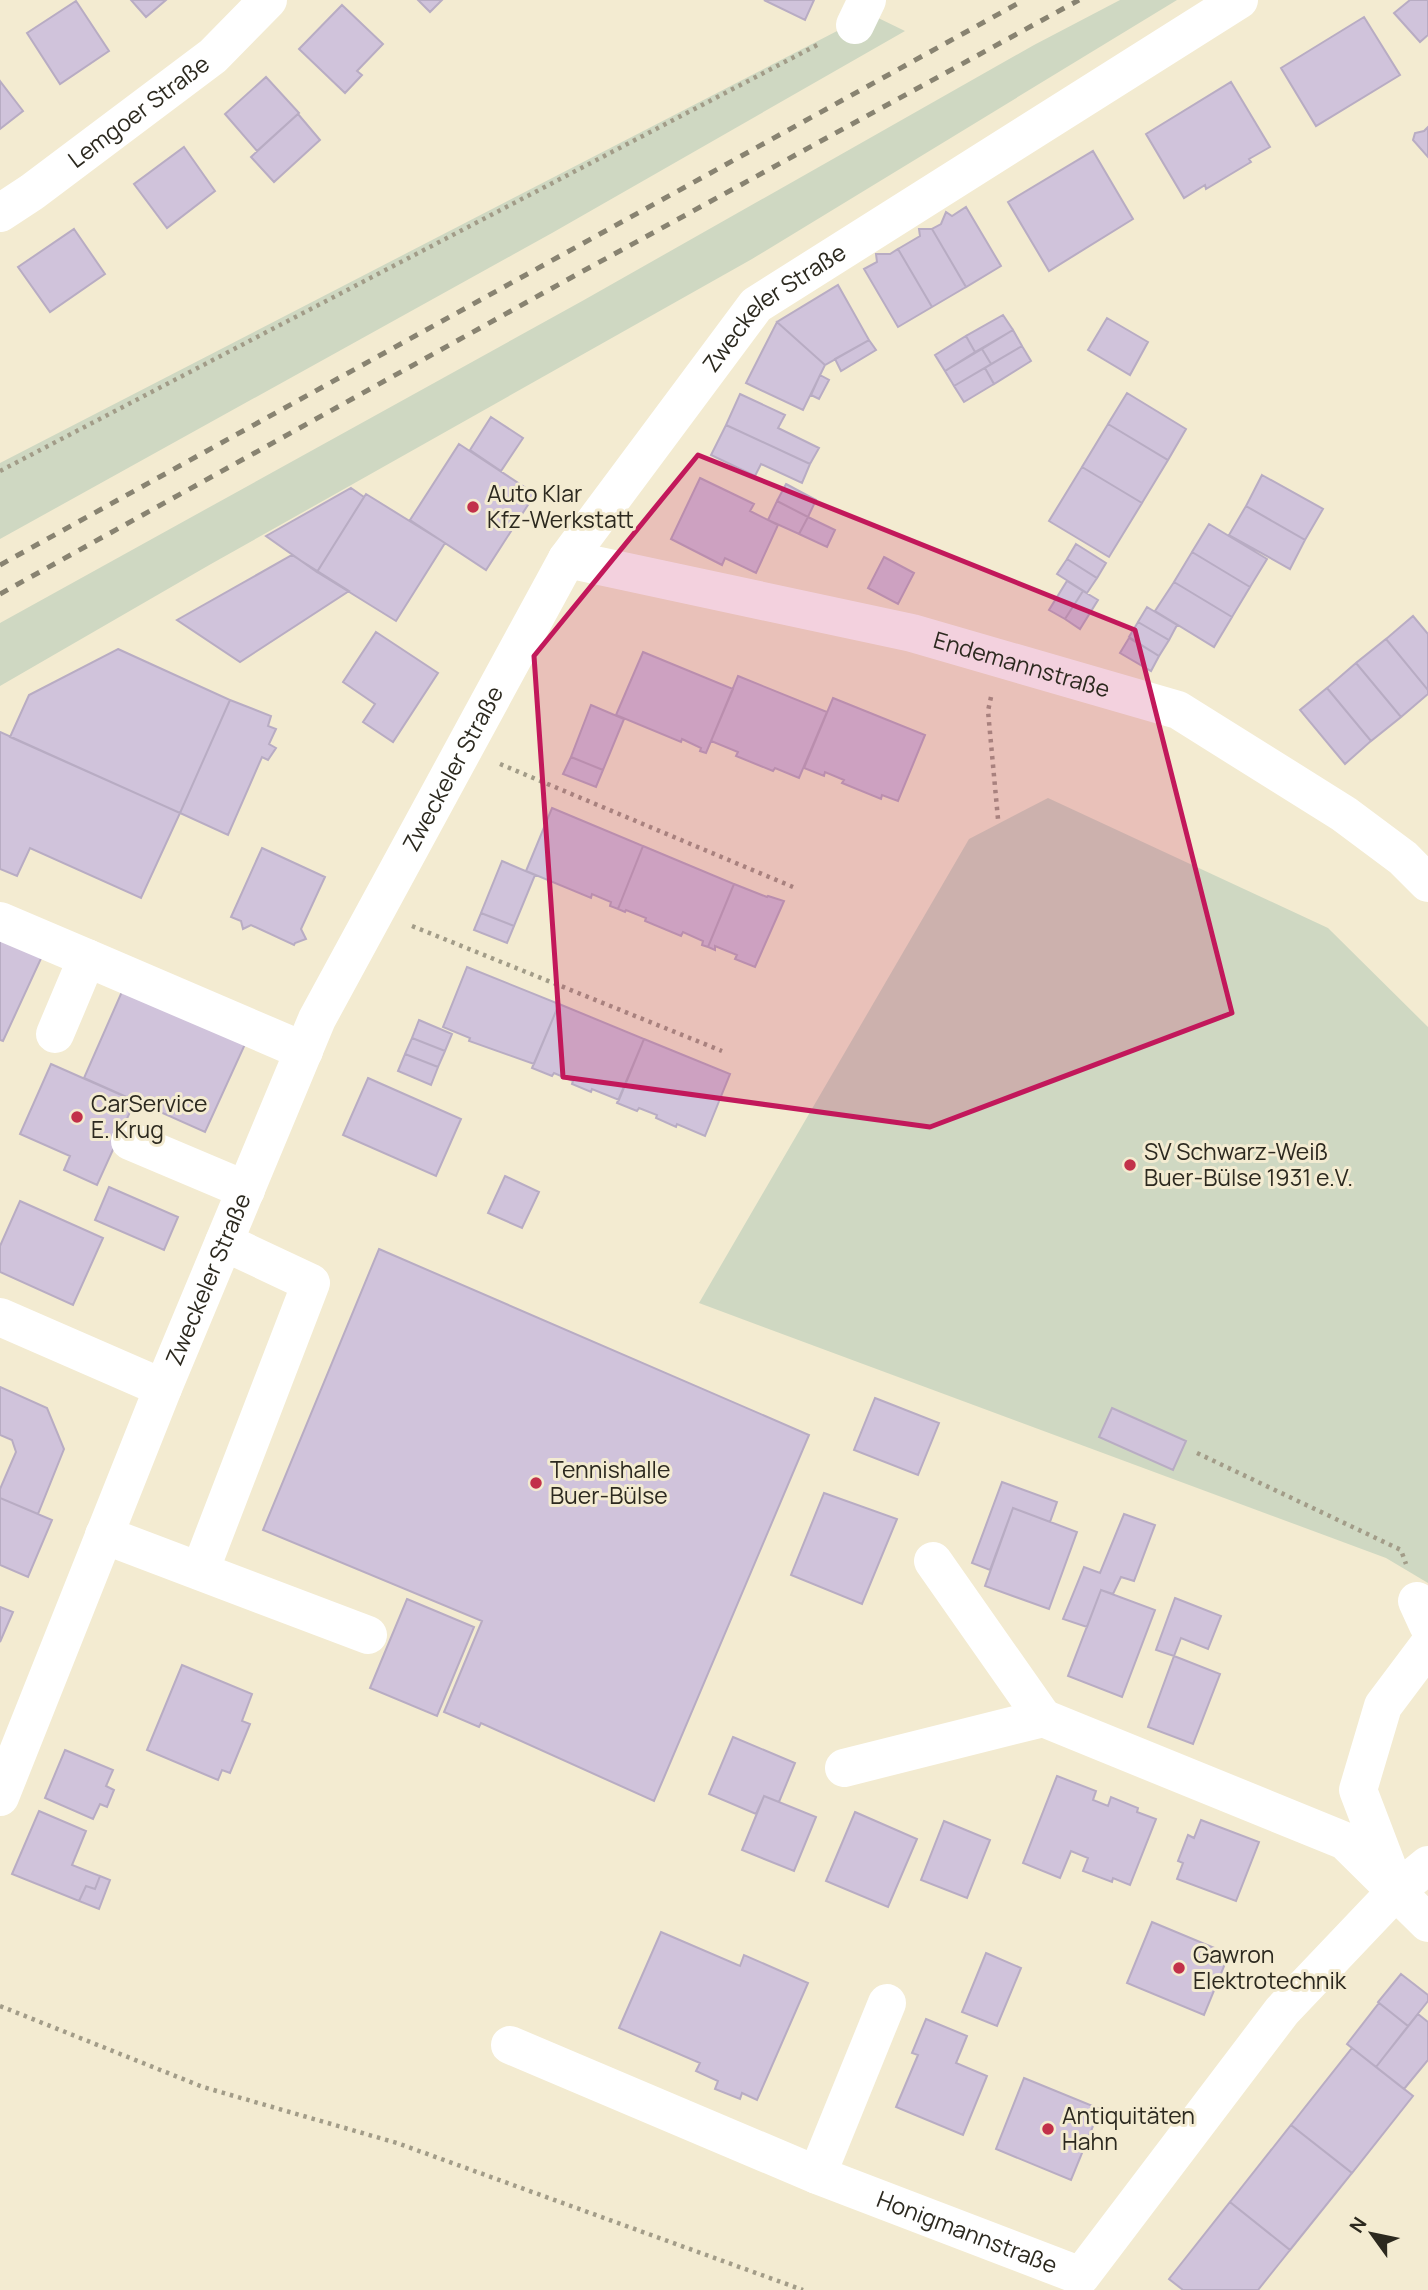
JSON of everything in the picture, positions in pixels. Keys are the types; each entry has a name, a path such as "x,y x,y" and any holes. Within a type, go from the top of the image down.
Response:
{"street":[{"name":"Lemgoer Straße","path":"0,213 32,192 212,56 268,0"},
{"name":"Zweckeler Straße","path":"0,1797 163,1388 317,1019 567,559 755,305 1239,0"},
{"name":"Endemannstraße","path":"567,559 912,634 1178,710 1344,814 1402,858 1428,883"},
{"path":"0,921 304,1051"},
{"path":"55,1034 87,958"},
{"path":"130,1141 246,1190"},
{"path":"200,1571 311,1283 225,1242"},
{"path":"0,1317 163,1388"},
{"path":"104,1535 368,1635"},
{"path":"933,1561 1043,1718 1345,1841 1428,1923"},
{"path":"1396,1891 1358,1790 1383,1706 1428,1646"},
{"path":"844,1768 1043,1718"},
{"name":"Honigmannstraße","path":"510,2045 817,2175 1081,2276 1282,2011 1396,1891 1428,1865"},
{"path":"817,2175 887,2003"}],"path":[{"path":"0,471 861,13"},
{"path":"988,711 998,818"},
{"path":"463,749 793,887"},
{"path":"376,912 722,1051"},
{"path":"1197,1453 1401,1550 1423,1613"},
{"path":"0,2006 203,2087 397,2143 803,2290"}],"highlighted area":[{"path":"698,455 1135,630 1232,1013 930,1127 563,1077 534,656"}],"green space":[{"path":"1120,0 1177,0 752,259 0,686 0,623 584,300 1034,45"},
{"path":"870,14 905,31 552,233 0,539 0,463"},
{"name":"SV Schwarz-Weiß Buer-Bülse 1931 e.V.","path":"1048,798 1328,928 1428,1027 1428,1583 1386,1558 699,1303 969,839"}],"building":[{"path":"131,0 166,0 146,17"},
{"path":"418,0 442,0 430,12"},
{"path":"764,0 814,0 805,20"},
{"path":"1410,0 1428,0 1428,35 1420,42 1394,13"},
{"path":"76,1 109,51 60,84 27,33"},
{"path":"342,5 383,44 357,71 362,75 345,93 299,49"},
{"path":"1364,17 1400,75 1316,126 1281,68"},
{"path":"266,77 299,113 257,151 225,114"},
{"path":"0,81 23,111 0,129"},
{"path":"1231,82 1270,147 1249,159 1251,162 1206,189 1205,185 1184,198 1146,134"},
{"path":"298,114 320,140 274,182 251,157"},
{"path":"1428,127 1428,157 1413,140 1415,133"},
{"path":"184,147 215,191 167,228 134,184"},
{"path":"1093,151 1133,219 1049,271 1008,202"},
{"path":"966,207 1001,266 966,287 932,229 941,224 946,212 952,216"},
{"path":"74,229 105,274 50,312 18,267"},
{"path":"919,229 932,229 966,287 932,307 898,249 920,236"},
{"path":"898,249 932,307 898,327 864,269 877,262 876,254 890,254"},
{"path":"838,285 869,340 825,365 777,322"},
{"path":"1003,315 1013,330 975,352 966,336"},
{"path":"1107,318 1148,342 1130,375 1088,350"},
{"path":"777,322 825,365 803,410 746,383"},
{"path":"1013,330 1022,346 991,364 982,349"},
{"path":"966,336 975,352 945,371 935,355"},
{"path":"869,340 876,350 841,371 835,359"},
{"path":"1022,346 1031,361 994,384 985,368"},
{"path":"982,349 991,364 954,386 945,371"},
{"path":"985,368 994,384 964,402 954,386"},
{"path":"820,375 829,380 819,399 811,395"},
{"path":"1127,393 1186,429 1168,460 1108,424"},
{"path":"740,394 785,415 778,428 819,448 810,464 726,425"},
{"path":"491,417 523,438 501,471 470,450"},
{"path":"1108,424 1168,460 1142,503 1082,467"},
{"path":"726,425 810,464 802,483 761,464 755,476 711,455"},
{"name":"Auto Klar Kfz-Werkstatt","path":"459,444 535,494 486,570 410,520"},
{"path":"1082,467 1142,503 1109,557 1049,521"},
{"path":"1262,475 1323,509 1305,540 1246,506"},
{"path":"700,478 754,504 750,511 778,525 756,573 725,558 722,565 671,539"},
{"path":"786,484 816,500 808,517 777,501"},
{"path":"351,488 364,497 317,572 266,536"},
{"path":"366,494 445,543 396,621 317,572"},
{"path":"777,501 808,517 799,534 768,520"},
{"path":"1246,506 1305,540 1290,569 1229,535"},
{"path":"808,517 835,530 827,547 799,534"},
{"path":"1209,524 1267,559 1250,587 1192,552"},
{"path":"1076,544 1106,563 1097,578 1067,559"},
{"path":"1192,552 1250,587 1232,617 1174,582"},
{"path":"292,555 349,591 240,662 177,620"},
{"path":"884,557 914,573 898,604 868,588"},
{"path":"1067,559 1097,578 1087,593 1057,574"},
{"path":"1067,581 1083,591 1065,619 1049,610"},
{"path":"1174,582 1232,617 1214,647 1155,611"},
{"path":"1083,591 1098,600 1080,629 1065,619"},
{"path":"1147,607 1177,625 1169,640 1138,622"},
{"path":"1413,616 1428,634 1428,690 1386,639"},
{"path":"1138,622 1169,640 1159,656 1129,637"},
{"path":"376,632 438,673 393,742 363,722 375,704 343,682"},
{"path":"1129,638 1159,656 1151,671 1120,653"},
{"path":"1386,639 1428,690 1428,694 1401,717 1356,663"},
{"path":"118,649 230,700 180,813 10,737 29,695"},
{"path":"643,652 733,689 706,753 682,739 681,742 616,715"},
{"path":"1356,663 1401,717 1371,741 1327,688"},
{"path":"738,676 827,712 799,778 736,756 738,752 711,741"},
{"path":"1327,688 1371,741 1345,764 1300,710"},
{"path":"833,698 925,735 898,801 882,795 881,799 842,783 844,780 825,772 824,776 804,768"},
{"path":"230,700 271,716 268,726 276,729 269,744 276,748 268,760 262,757 228,835 180,813"},
{"path":"591,705 624,719 603,770 571,757"},
{"path":"0,732 180,813 141,898 30,848 17,876 0,869"},
{"path":"571,757 603,770 596,787 563,774"},
{"path":"552,808 643,846 618,909 610,906 611,902 592,894 591,898 526,871"},
{"path":"643,846 734,884 708,947 702,945 703,941 683,932 681,936 645,921 646,918 618,909"},
{"path":"262,848 325,877 301,929 306,939 294,945 251,925 243,929 241,921 231,917"},
{"path":"502,861 535,875 514,926 481,913"},
{"path":"734,884 784,901 755,967 735,959 737,955 715,946 715,950 708,947"},
{"path":"481,913 514,926 507,943 474,930"},
{"path":"0,932 44,952 3,1041 0,1040"},
{"path":"467,967 559,1004 534,1064 469,1041 470,1038 443,1027"},
{"path":"124,987 246,1042 205,1132 84,1078"},
{"path":"559,1004 644,1039 619,1100 592,1089 591,1092 554,1073 552,1076 532,1068"},
{"path":"419,1020 452,1034 445,1051 412,1038"},
{"path":"412,1038 445,1051 438,1067 405,1054"},
{"path":"644,1039 730,1074 705,1136 677,1124 676,1127 639,1108 637,1111 617,1103"},
{"path":"405,1054 438,1067 431,1085 398,1071"},
{"name":"CarService E. Krug","path":"51,1064 135,1101 97,1185 64,1170 70,1156 20,1134"},
{"path":"368,1078 461,1119 436,1176 343,1135"},
{"path":"505,1176 539,1192 522,1228 488,1213"},
{"path":"109,1187 178,1217 164,1250 95,1220"},
{"path":"20,1201 103,1238 73,1305 0,1272 0,1246"},
{"name":"Tennishalle Buer-Bülse","path":"379,1249 809,1435 654,1801 481,1723 479,1727 444,1712 482,1621 263,1530"},
{"path":"0,1387 47,1408 64,1449 38,1514 0,1498 0,1489 16,1452 12,1440 0,1435"},
{"path":"875,1398 939,1423 918,1475 854,1450"},
{"path":"1112,1408 1186,1441 1173,1470 1099,1437"},
{"path":"1002,1482 1057,1502 1050,1522 1013,1508 990,1570 972,1563"},
{"path":"824,1493 897,1519 862,1604 791,1575"},
{"path":"0,1498 52,1520 28,1577 0,1565"},
{"path":"1013,1508 1077,1532 1049,1609 985,1586"},
{"path":"1124,1514 1155,1525 1134,1581 1121,1577 1113,1594 1101,1590 1087,1627 1063,1619 1084,1567 1100,1573"},
{"path":"1101,1590 1155,1610 1122,1697 1068,1676"},
{"path":"1175,1598 1221,1616 1208,1649 1181,1638 1174,1656 1156,1650"},
{"path":"407,1599 474,1627 437,1716 370,1688"},
{"path":"0,1607 13,1612 0,1642"},
{"path":"1174,1656 1220,1674 1193,1744 1148,1727"},
{"path":"182,1665 252,1694 242,1721 250,1724 230,1773 222,1770 218,1780 147,1750"},
{"path":"733,1737 795,1763 779,1802 764,1796 756,1814 709,1794"},
{"path":"65,1750 113,1770 106,1786 114,1790 107,1807 100,1804 93,1819 45,1798"},
{"path":"1057,1776 1096,1791 1093,1800 1108,1806 1111,1797 1156,1819 1130,1885 1113,1878 1112,1882 1083,1871 1088,1858 1071,1851 1060,1878 1023,1863"},
{"path":"764,1796 816,1817 794,1871 742,1850"},
{"path":"39,1811 86,1831 72,1865 100,1876 95,1889 86,1886 79,1901 12,1874"},
{"path":"855,1812 917,1839 888,1907 826,1881"},
{"path":"1201,1820 1259,1842 1236,1901 1177,1879 1183,1863 1178,1861 1188,1835 1194,1838"},
{"path":"944,1821 990,1840 967,1898 921,1880"},
{"path":"100,1876 110,1880 99,1909 79,1901 86,1886 95,1889"},
{"name":"Gawron Elektrotechnik","path":"1152,1922 1229,1954 1204,2015 1127,1983"},
{"path":"661,1932 740,1966 744,1955 808,1983 757,2100 742,2093 740,2099 715,2089 718,2081 696,2071 700,2063 619,2028"},
{"path":"986,1953 1021,1968 997,2026 962,2012"},
{"path":"1401,1974 1428,1995 1428,2001 1408,2026 1378,2002"},
{"path":"1379,2003 1408,2026 1376,2067 1347,2044"},
{"path":"1418,2014 1428,2022 1428,2060 1404,2089 1376,2067"},
{"path":"926,2019 967,2036 956,2063 987,2076 963,2135 896,2107 918,2055 912,2053"},
{"path":"1352,2048 1413,2096 1352,2173 1291,2125"},
{"name":"Antiquitäten Hahn","path":"1024,2078 1100,2109 1071,2180 996,2149"},
{"path":"1291,2125 1352,2173 1290,2250 1230,2202"},
{"path":"1230,2202 1290,2250 1258,2290 1183,2290 1169,2279"}],"railway":[{"path":"0,565 1024,0"},
{"path":"0,594 1079,0"}],"place":[{"name":"Auto Klar Kfz-Werkstatt","path":"473,507"},
{"name":"CarService E. Krug","path":"77,1117"},
{"name":"SV Schwarz-Weiß Buer-Bülse 1931 e.V.","path":"1130,1165"},
{"name":"Tennishalle Buer-Bülse","path":"536,1483"},
{"name":"Gawron Elektrotechnik","path":"1179,1968"},
{"name":"Antiquitäten Hahn","path":"1048,2129"}]}
